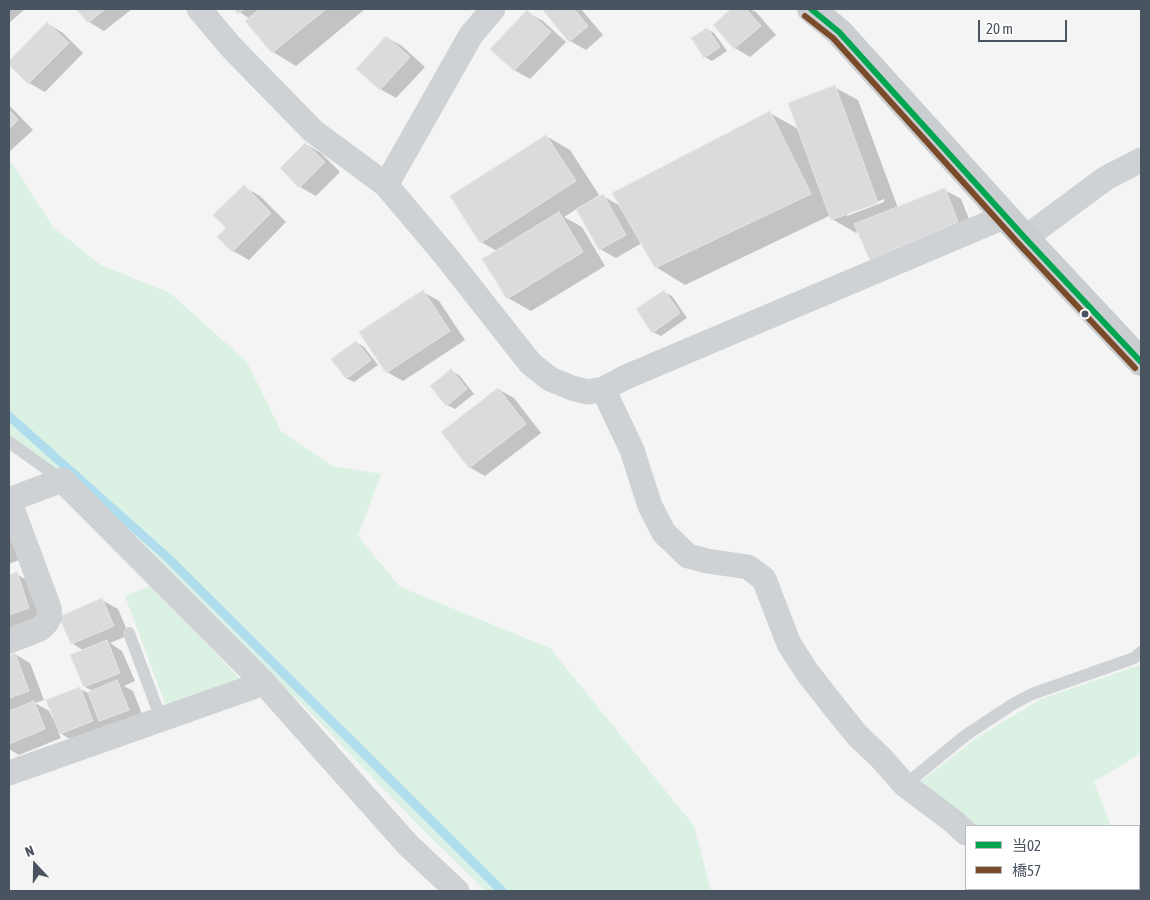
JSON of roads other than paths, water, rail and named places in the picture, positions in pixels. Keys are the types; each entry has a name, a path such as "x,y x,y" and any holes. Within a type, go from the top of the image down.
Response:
{"main road":[{"path":"811,9 839,32 1141,362"}],"street":[{"path":"199,9 232,48 313,131 386,185 445,255 530,363 550,379 572,388 588,392 603,389 635,373 1006,216"},
{"path":"386,185 471,35 493,9"},
{"path":"1026,238 1106,178 1141,160"},
{"path":"603,389 632,450 650,506 664,533 688,556 707,562 748,567 764,579 789,644 807,672 857,735 905,784 965,832"},
{"path":"9,640 40,629 50,616 49,608 9,500 64,482 264,683 408,845 457,891"},
{"path":"9,773 264,683"}],"lane":[{"path":"9,442 64,482"},
{"path":"129,633 161,719"},
{"path":"905,784 966,736 1013,704 1032,694 1134,658 1141,652"}],"waterway":[{"path":"9,416 168,558 502,891"}]}
